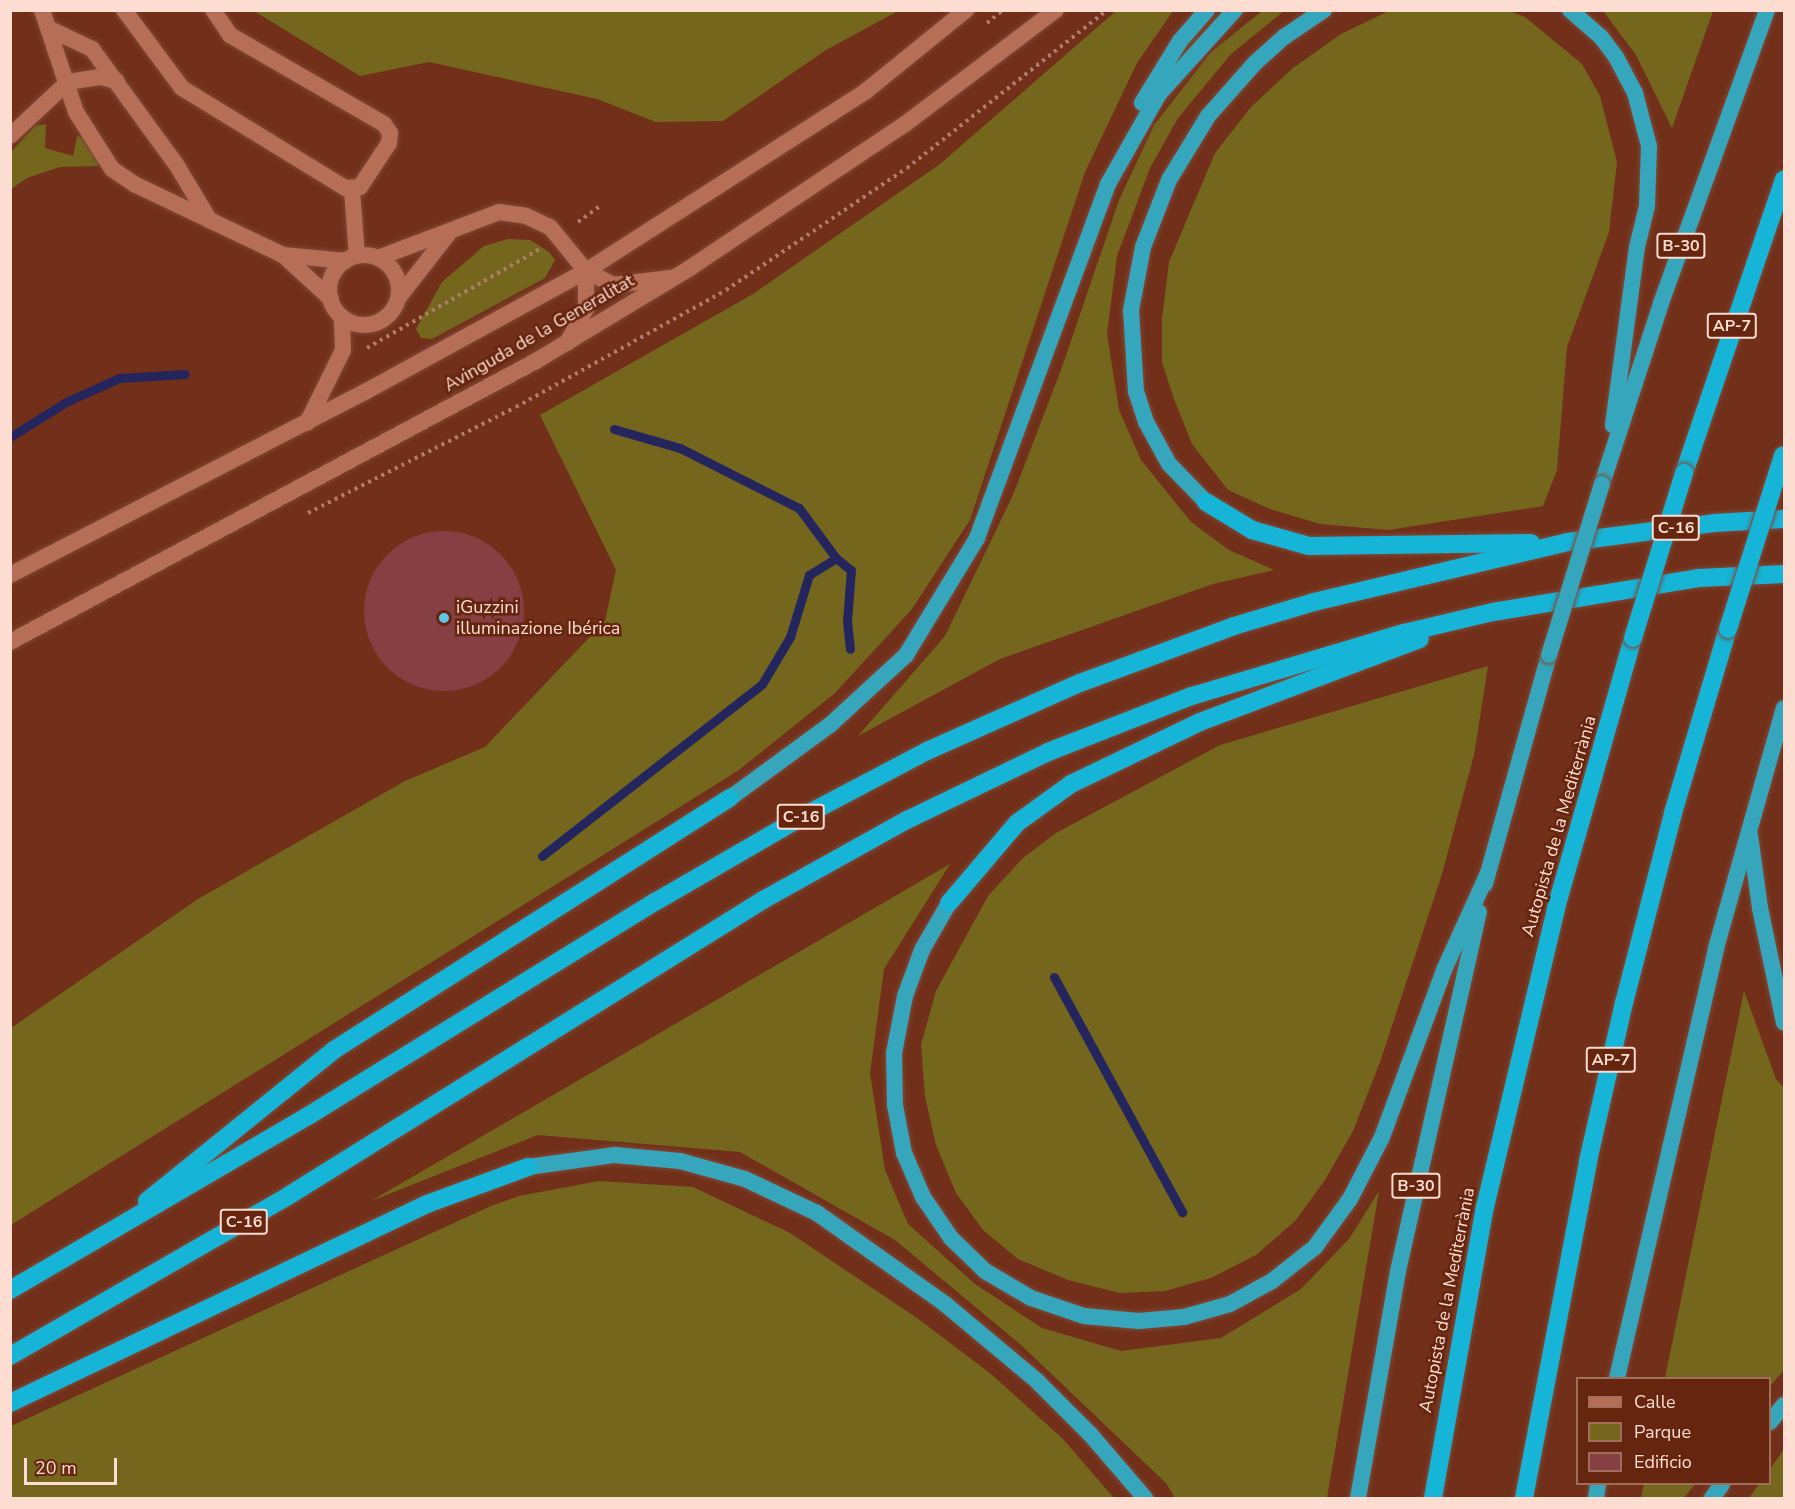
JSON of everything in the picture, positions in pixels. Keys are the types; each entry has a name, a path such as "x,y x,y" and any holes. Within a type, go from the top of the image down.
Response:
{"highway":[{"path":"99,1240 334,1050 730,798 821,731 906,656 978,538 1108,184 1139,108 1159,73 1207,10"},
{"path":"1108,184 1159,94 1235,10"},
{"path":"1324,10 1284,37 1255,63 1208,116 1169,180 1143,247 1131,310 1136,392 1146,422 1169,464 1206,502 1252,530 1309,546 1568,542"},
{"path":"1570,10 1601,37 1622,67 1641,110 1649,146 1647,206 1637,247 1608,466"},
{"name":"B-30","path":"1358,1498 1398,1271 1487,875 1549,655 1602,484 1661,303 1767,10"},
{"name":"Autopista de la Mediterrània","path":"1433,1498 1485,1207 1556,908 1684,473 1785,180"},
{"name":"AP-7","path":"1524,1498 1586,1173 1624,1002 1673,813 1728,629 1784,454"},
{"name":"C-16","path":"10,1290 318,1110 655,902 798,819 927,751 1080,683 1234,626 1314,602 1568,542 1714,523 1785,519"},
{"name":"C-16","path":"10,1356 288,1196 763,900 907,820 1048,752 1192,696 1382,639 1493,612 1698,579 1785,574"},
{"path":"1487,875 1444,970 1382,1137 1350,1199 1315,1247 1272,1281 1230,1304 1184,1317 1139,1321 1084,1316 1022,1293 985,1271 951,1238 923,1197 904,1153 899,1125 894,1053 905,996 915,968 949,903 1017,823 1071,784 1200,722 1493,612"},
{"path":"1617,1377 1668,1149 1749,826 1785,708"},
{"path":"1749,826 1760,908 1785,1023"},
{"path":"10,1403 427,1204 528,1167 615,1155 680,1161 746,1179 818,1213 945,1304 1037,1381 1091,1435 1145,1498"},
{"path":"1771,1421 1785,1406"},
{"path":"1713,1498 1721,1485"}],"street":[{"path":"42,10 84,127 112,169 134,184 283,255 331,299 342,318 345,331 338,365 307,423"},
{"path":"124,10 171,77 182,88 352,190"},
{"path":"213,10 230,35 384,124 390,133 389,143 360,187 352,190"},
{"name":"Avinguda de la Generalitat","path":"10,575 307,423 586,271 866,91 966,10"},
{"name":"Avinguda de la Generalitat","path":"10,642 567,343 676,276 905,124 1056,10"},
{"path":"50,29 92,49 176,165 211,222"},
{"path":"10,136 68,82 101,77 117,81"},
{"path":"331,299 332,277 351,258 352,190"},
{"path":"283,255 378,258 499,212 526,216 550,227 586,271 613,285 633,285 676,276"},
{"path":"342,318 365,326 376,323 395,308 399,297 449,232"},
{"path":"378,258 395,273 399,297"},
{"path":"567,343 586,309 586,271"}],"path":[{"path":"338,365 559,236 600,206"}],"green space":[{"path":"1117,10 1173,11 1137,63 1085,172 970,520 912,609 835,693 739,770 11,1225 11,1028 198,899 405,781 485,747 605,621 616,570 540,415 753,294 940,164"},
{"path":"1507,10 1525,17 1582,64 1600,96 1617,162 1609,232 1567,347 1557,470 1543,506 1388,530 1320,524 1270,509 1228,490 1192,444 1174,399 1162,362 1162,319 1169,262 1215,153 1251,107 1293,68 1341,34 1389,11"},
{"path":"254,11 898,11 826,50 723,121 656,122 597,99 429,62 360,76"},
{"path":"1262,11 1284,11 1231,54 1178,118 1150,168 1117,256 1107,334 1119,410 1141,460 1191,522 1229,550 1274,570 1213,584 1000,659 858,736 945,636 1013,495 1061,370 1119,200 1154,125 1211,52"},
{"path":"1603,11 1713,11 1672,128 1636,55"},
{"path":"46,124 45,148 73,156 77,136 92,141 101,157 98,166 60,167 27,178 11,189 10,153 35,126"},
{"path":"508,239 530,240 549,252 555,260 545,278 432,339 421,338 416,329 442,282 484,246"},
{"path":"1488,666 1474,755 1442,874 1380,1062 1353,1131 1325,1180 1295,1221 1256,1255 1211,1278 1165,1291 1120,1293 1068,1280 1018,1259 983,1230 956,1193 936,1145 925,1096 921,1045 936,991 988,896 1023,858 1056,833 1220,745"},
{"path":"950,864 884,969 870,1073 885,1170 908,1224 975,1284 1042,1328 1121,1351 1221,1338 1301,1289 1349,1239 1379,1191 1327,1498 1175,1498 1166,1483 1021,1345 895,1240 740,1152 538,1135 371,1201"},
{"path":"1744,991 1776,1079 1784,1088 1784,1370 1771,1385 1771,1377 1665,1377"},
{"path":"599,1181 693,1187 790,1233 917,1318 991,1374 1062,1438 1114,1498 11,1498 11,1426 491,1206 519,1196"},
{"path":"1784,1449 1784,1498 1749,1498 1758,1485 1771,1485 1771,1468"},
{"path":"1644,1485 1694,1485 1684,1498 1641,1498"}],"building":[{"name":"iGuzzini illuminazione Ibérica","path":"444,531 475,537 501,554 518,580 524,611 518,642 501,668 475,685 444,691 413,685 387,668 370,642 364,611 370,580 387,554 413,537"}],"waterway":[{"path":"10,437 66,402 119,378 185,374"},
{"path":"614,429 680,448 799,508 836,558 851,570 847,621 850,649"},
{"path":"542,856 762,684 790,637 809,575 836,558"},
{"path":"1054,977 1182,1212"}],"place":[{"name":"iGuzzini illuminazione Ibérica","path":"444,618"}]}
